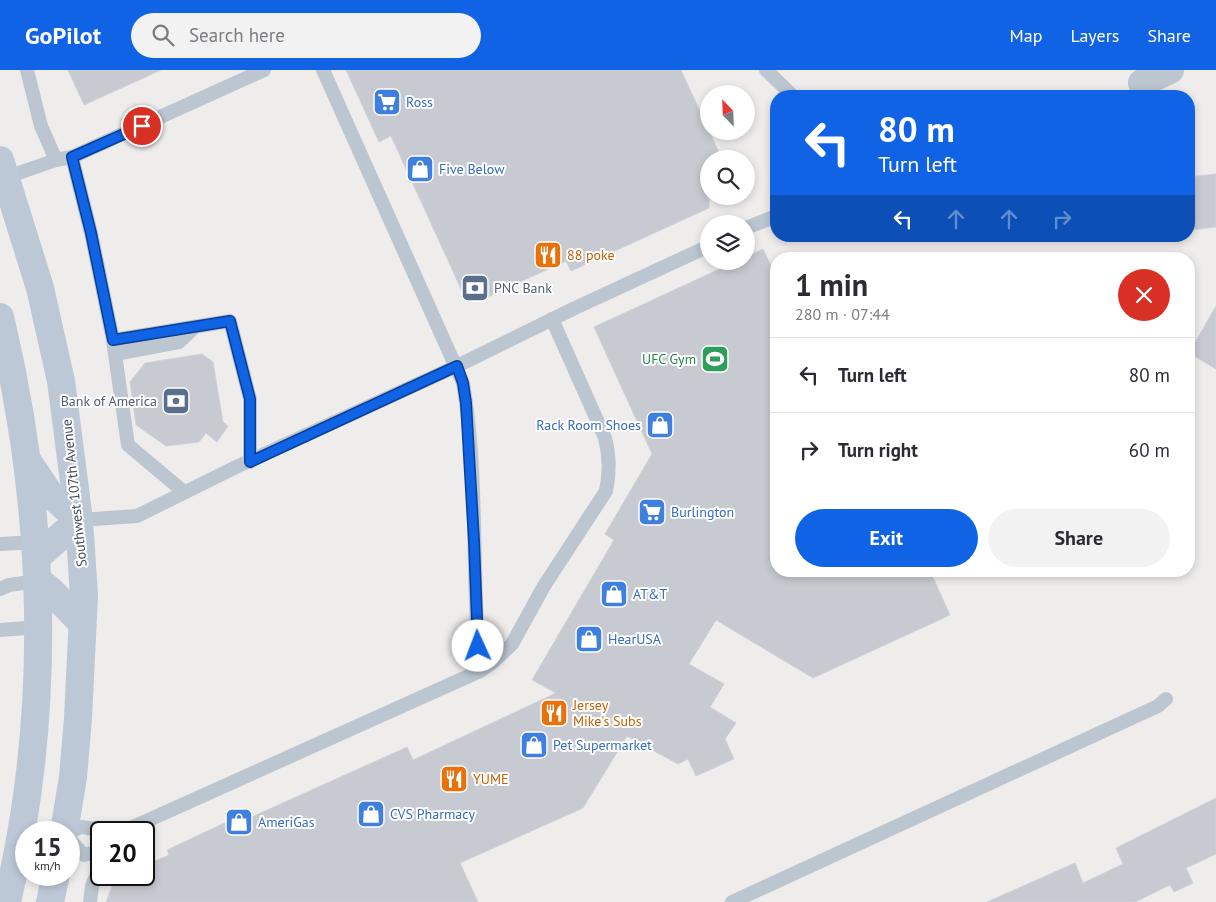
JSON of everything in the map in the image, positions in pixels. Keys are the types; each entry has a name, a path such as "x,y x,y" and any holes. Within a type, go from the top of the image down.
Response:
{"main road":[{"name":"Southwest 107th Avenue","path":"3,169 40,288 61,381 79,520 84,596 73,778 65,821"},
{"path":"0,317 12,367 28,462 37,560 39,627 35,723 27,790 6,902"},
{"path":"28,462 49,493 79,520 37,560"},
{"path":"37,560 50,590 82,623"},
{"path":"27,790 41,818 46,821"},
{"path":"50,902 54,886"}],"street":[{"path":"1142,83 1170,70"}],"lane":[{"path":"28,70 41,126 56,160"},
{"path":"3,169 72,157 264,70"},
{"path":"323,70 463,383 466,403 480,671"},
{"path":"766,70 787,90"},
{"path":"72,157 91,233 114,347 128,445 184,492"},
{"path":"755,224 770,218"},
{"path":"79,520 137,516 184,492 457,366 552,319 700,250"},
{"path":"147,821 480,671 493,662 512,644 544,586 606,491 610,475 610,458 605,438 552,319"},
{"path":"114,347 230,321 250,399 250,462"},
{"path":"0,589 9,585 37,560 1,545"},
{"path":"0,630 39,627"},
{"path":"732,902 1150,710 1166,699"},
{"path":"152,821 156,817"},
{"path":"90,902 92,886"}],"building":[{"path":"68,70 161,70 84,105"},
{"path":"346,70 681,70 700,111 700,140 713,140 718,150 700,150 700,205 709,205 709,208 571,271 566,261 483,299 482,295 467,302 391,136 379,142"},
{"path":"1216,174 1216,227 1195,229 1195,176"},
{"path":"763,249 770,264 770,577 933,577 950,615 813,678 716,620 689,664 724,684 710,707 736,723 725,739 734,759 696,776 688,759 678,764 627,736 583,808 460,863 478,902 106,902 112,886 155,886 155,861 169,855 167,850 231,820 234,825 407,747 413,760 556,693 532,680 614,540 605,534 652,454 594,327 718,270 755,270 755,253"},
{"path":"1216,306 1216,369 1195,357 1195,343"},
{"name":"Bank of America","path":"202,354 213,362 223,422 228,426 217,442 206,433 199,442 166,446 136,425 130,382 145,363"},
{"path":"1216,798 1216,854 1186,868 1193,883 1174,892 1170,885 1135,902 987,902 1075,863 1083,883 1123,864 1116,848"}],"place":[{"name":"Ross","path":"387,102"},
{"name":"Five Below","path":"420,169"},
{"name":"88 poke","path":"548,255"},
{"name":"PNC Bank","path":"475,288"},
{"name":"UFC Gym","path":"715,359"},
{"name":"Bank of America","path":"176,401"},
{"name":"Rack Room Shoes","path":"660,425"},
{"name":"Burlington","path":"652,512"},
{"name":"AT&T","path":"614,594"},
{"name":"HearUSA","path":"589,639"},
{"name":"Jersey Mike's Subs","path":"554,713"},
{"name":"Pet Supermarket","path":"534,745"},
{"name":"YUME","path":"454,779"},
{"name":"CVS Pharmacy","path":"371,814"},
{"name":"AmeriGas","path":"239,822"}],"route":[{"path":"142,126 72,157 78,189 91,233 113,340 230,321 250,399 250,462 457,366 463,383 466,403 471,473 478,646"}]}
